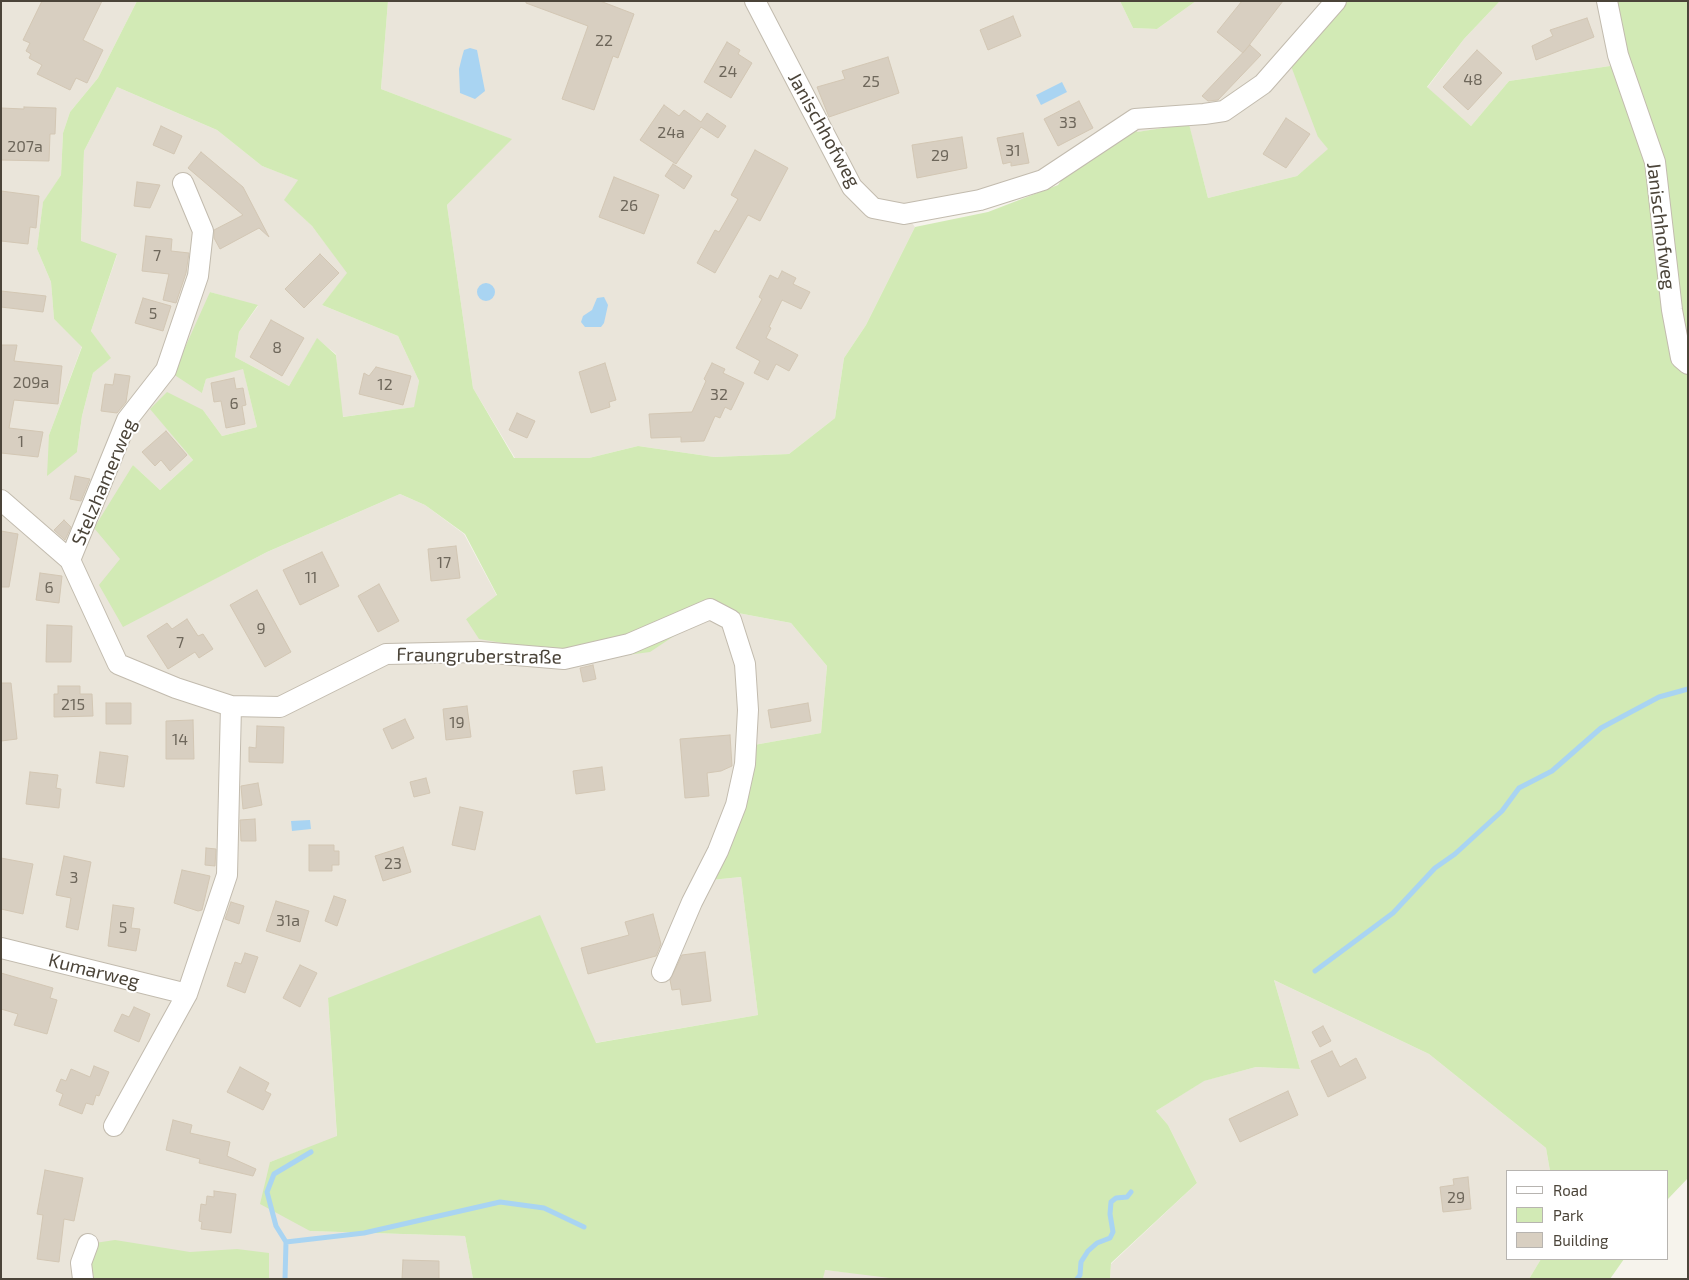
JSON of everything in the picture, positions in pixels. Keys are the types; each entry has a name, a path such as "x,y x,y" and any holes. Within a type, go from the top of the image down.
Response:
{"street":[{"name":"Janischhofweg","path":"755,1 852,187 873,208 904,214 980,200 1043,180 1134,119 1224,111 1263,84 1336,1"},
{"name":"Janischhofweg","path":"1607,1 1618,55 1655,162 1672,310 1681,358 1688,364"},
{"name":"Stelzhamerweg","path":"70,560 127,420 166,370 198,276 203,231 183,183"},
{"name":"Fraungruberstraße","path":"1,500 70,560 118,664 176,688 231,706 280,707 386,654 480,652 564,659 629,644 710,609 731,620 745,664 748,710 745,764 736,805 718,852 692,902 662,972"},
{"path":"114,1126 187,994 227,875 231,706"},
{"name":"Kumarweg","path":"1,948 187,994"},
{"path":"83,1279 81,1263 88,1244"}],"shaded area":[{"path":"1,1 137,1 98,78 70,112 63,133 61,175 43,203 37,249 51,282 54,319 82,346 49,435 77,452 82,416 93,373 110,358 91,331 117,255 81,242 84,151 117,87 217,130 262,166 299,180 285,200 312,226 348,273 322,305 398,336 419,381 415,407 342,417 336,354 317,339 289,386 235,357 239,332 258,306 210,292 202,393 206,379 243,368 257,427 222,436 203,410 151,409 193,460 160,490 133,465 120,560 123,626 267,552 400,494 425,505 464,534 497,596 466,619 692,624 722,610 791,623 827,666 821,733 754,745 711,880 741,877 758,1015 595,1043 328,998 337,1137 270,1162 310,1231 465,1236 473,1279 1,1279"},
{"path":"388,1 1120,1 1133,28 1157,29 1196,1 1326,1 1318,137 1329,149 1297,176 1208,198 1189,125 1137,132 1135,120 1058,170 905,214 915,227 866,325 844,358 835,418 789,454 714,457 638,446 589,458 515,458 473,388 447,205 511,139 381,89"},
{"path":"1500,1 1608,1 1610,66 1509,81 1471,126 1427,88 1464,39"},
{"path":"1274,980 1429,1054 1546,1148 1550,1170 1506,1170 1506,1260 1540,1260 1529,1279 1110,1279 1111,1264 1197,1183 1168,1125 1156,1111 1203,1081 1256,1067 1300,1069"},
{"path":"824,1270 896,1277 898,1279 823,1279"}],"green space":[{"path":"137,1 388,1 381,89 512,139 447,205 473,388 514,458 589,458 638,446 714,457 789,454 835,418 844,358 866,325 915,227 988,212 1058,185 1079,156 1135,119 1137,132 1189,124 1208,198 1297,176 1328,149 1318,137 1291,66 1326,1 1500,1 1464,39 1427,87 1471,126 1509,81 1610,66 1608,1 1688,1 1688,1178 1669,1198 1669,1170 1550,1170 1546,1148 1429,1054 1274,980 1300,1069 1256,1067 1204,1081 1156,1111 1168,1125 1197,1183 1111,1263 1110,1279 898,1279 825,1270 823,1279 473,1279 465,1236 310,1231 260,1204 270,1162 337,1136 328,998 540,915 596,1043 758,1015 741,877 711,880 754,745 821,733 827,666 791,623 722,610 692,624 650,652 597,659 479,639 466,619 497,595 465,534 425,505 400,494 267,552 123,627 99,585 120,559 94,528 133,465 160,490 193,460 150,409 167,392 203,410 222,436 257,427 243,369 206,379 202,393 173,374 210,292 258,305 239,332 235,357 289,386 317,338 336,355 343,417 414,407 419,381 398,336 322,305 347,273 312,226 284,200 298,180 262,166 217,130 117,87 84,151 81,241 117,254 91,331 111,358 93,373 82,416 77,452 47,476 49,435 82,347 54,319 51,282 37,249 43,202 61,175 63,133 70,112 98,78"},
{"path":"1120,1 1196,1 1157,29 1133,28"},
{"path":"115,1240 190,1252 237,1249 269,1253 269,1279 94,1279 88,1244"},
{"path":"1540,1260 1623,1260 1610,1279 1529,1279"}],"water":[{"path":"470,48 477,50 485,91 475,99 460,93 459,69 464,50"},
{"path":"1062,82 1067,92 1041,105 1036,95"},
{"path":"482,283 490,283 495,288 493,299 482,301 477,296 477,288"},
{"path":"604,297 608,305 604,323 601,327 585,327 581,322 583,316 592,310 597,298"},
{"path":"310,820 311,829 292,831 291,821"}],"building":[{"path":"42,1 102,1 83,40 103,50 87,83 76,78 70,90 37,74 42,65 29,58 31,54 26,51 30,43 23,40"},
{"path":"526,1 600,1 634,14 618,58 613,56 594,110 562,99 588,26 526,3"},
{"path":"1242,1 1283,1 1243,53 1217,32"},
{"path":"1013,16 1021,36 988,50 980,30"},
{"path":"1587,18 1594,37 1536,60 1532,46 1553,36 1550,30"},
{"path":"727,42 740,50 738,54 752,63 731,98 704,82"},
{"path":"1250,45 1261,55 1218,100 1208,101 1202,96"},
{"path":"1477,50 1502,73 1468,110 1443,87"},
{"path":"888,57 899,93 829,117 817,87 845,79 842,71"},
{"path":"1079,101 1093,128 1058,146 1044,119"},
{"path":"664,105 679,116 684,110 701,122 707,113 726,126 718,138 701,127 676,164 640,140"},
{"path":"24,107 56,108 55,134 50,134 49,161 1,160 1,108 24,109"},
{"path":"1286,118 1310,134 1286,168 1263,154"},
{"path":"161,126 182,136 174,154 153,145"},
{"path":"1023,133 1029,163 1011,166 1011,162 1003,164 997,138"},
{"path":"962,137 967,168 917,178 912,145"},
{"path":"755,150 788,168 760,221 748,215 715,273 697,263 715,230 719,232 738,199 731,195"},
{"path":"201,152 243,187 269,237 259,228 220,249 214,238 214,230 243,215 188,168"},
{"path":"673,164 692,176 684,189 665,176"},
{"path":"614,177 659,195 644,234 599,217"},
{"path":"137,182 160,185 150,208 134,206"},
{"path":"1,191 39,196 36,228 30,227 28,244 1,241"},
{"path":"146,236 172,239 171,251 189,253 186,273 176,303 163,300 169,274 142,271"},
{"path":"320,254 339,273 304,308 285,289"},
{"path":"782,271 796,278 793,284 810,292 801,309 782,300 769,327 771,328 766,338 798,355 789,371 776,364 768,380 754,373 760,361 736,348 762,299 759,297 770,275 778,279"},
{"path":"1,291 46,296 43,312 1,307"},
{"path":"143,298 171,306 163,331 135,323"},
{"path":"271,320 304,338 282,376 250,357"},
{"path":"1,345 17,345 14,361 62,366 58,404 14,400 9,428 43,432 38,457 1,453"},
{"path":"605,363 616,400 609,402 610,407 591,413 579,372"},
{"path":"712,363 725,369 723,373 744,383 731,410 725,407 720,418 715,416 704,441 681,442 681,437 651,438 649,414 692,412"},
{"path":"376,367 411,376 403,405 359,394 364,373 369,376"},
{"path":"115,374 130,376 126,402 117,413 101,411 105,384 113,385"},
{"path":"234,378 236,389 243,388 246,405 242,406 245,424 226,428 221,401 214,402 211,383"},
{"path":"517,413 535,421 527,438 509,430"},
{"path":"166,431 187,455 170,471 161,460 155,466 142,452"},
{"path":"75,476 90,479 81,501 70,499"},
{"path":"64,520 71,527 65,540 54,530"},
{"path":"1,531 18,534 9,587 1,587"},
{"path":"456,546 460,578 431,581 428,549"},
{"path":"322,552 339,586 300,605 283,570"},
{"path":"40,573 62,576 59,603 36,600"},
{"path":"379,584 399,621 378,632 358,596"},
{"path":"257,590 291,652 265,667 230,605"},
{"path":"187,619 198,636 203,634 213,649 199,658 195,652 168,669 147,636 167,623 172,629"},
{"path":"47,625 72,626 71,662 46,662"},
{"path":"593,665 596,679 583,682 580,668"},
{"path":"1,683 11,683 17,739 1,741"},
{"path":"58,686 80,686 80,694 92,694 93,716 54,717 54,694 58,694"},
{"path":"106,703 131,703 131,724 106,724"},
{"path":"808,703 811,721 771,728 768,710"},
{"path":"467,706 471,737 446,740 443,709"},
{"path":"405,719 414,738 392,749 383,729"},
{"path":"193,720 194,759 166,759 166,721"},
{"path":"257,726 284,727 283,763 249,762 249,747 256,748"},
{"path":"730,735 732,766 721,771 707,773 709,796 685,798 680,739"},
{"path":"100,752 128,756 124,787 96,783"},
{"path":"602,767 605,790 576,794 573,771"},
{"path":"30,772 58,775 56,788 61,789 59,808 26,804"},
{"path":"426,778 430,793 414,797 410,782"},
{"path":"258,783 262,805 243,809 241,786"},
{"path":"460,807 483,812 475,850 452,845"},
{"path":"255,819 256,841 241,841 240,820"},
{"path":"309,845 334,845 334,851 339,851 339,865 332,865 332,871 309,871"},
{"path":"403,847 411,872 383,881 375,856"},
{"path":"206,848 216,849 215,866 205,865"},
{"path":"64,856 91,862 78,930 66,927 71,898 56,895"},
{"path":"1,858 33,864 23,914 1,909"},
{"path":"182,870 210,876 202,910 198,911 174,903"},
{"path":"334,896 346,900 337,926 325,921"},
{"path":"276,901 309,911 300,942 266,931"},
{"path":"231,902 244,906 239,924 225,919"},
{"path":"113,905 134,908 131,928 140,929 136,951 108,946"},
{"path":"653,914 661,944 656,956 588,974 581,948 629,935 625,922"},
{"path":"705,952 711,1001 682,1005 680,989 672,990 670,980 682,955"},
{"path":"245,953 258,957 245,993 227,986 235,962 241,964"},
{"path":"300,965 317,973 300,1007 283,998"},
{"path":"1,973 53,988 50,998 57,1000 47,1034 14,1025 18,1014 1,1009"},
{"path":"134,1007 150,1014 139,1042 114,1031 122,1014 129,1017"},
{"path":"1323,1026 1331,1041 1320,1047 1312,1032"},
{"path":"1332,1051 1340,1067 1356,1058 1366,1078 1328,1097 1311,1061"},
{"path":"94,1066 109,1072 99,1096 96,1095 93,1105 86,1103 82,1114 59,1105 63,1094 56,1091 61,1079 66,1081 71,1069 90,1077"},
{"path":"240,1067 269,1083 265,1091 271,1094 263,1110 227,1092"},
{"path":"1288,1091 1298,1115 1240,1142 1229,1119"},
{"path":"173,1120 192,1125 190,1133 230,1142 227,1156 256,1169 253,1176 199,1163 200,1159 166,1150"},
{"path":"45,1170 83,1178 74,1221 64,1219 59,1262 37,1259 43,1215 37,1214"},
{"path":"1468,1177 1471,1209 1443,1212 1440,1187 1454,1185 1453,1179"},
{"path":"214,1191 236,1194 231,1233 201,1229 202,1222 199,1221 201,1204 206,1205 207,1196 214,1197"},
{"path":"403,1260 439,1261 439,1279 402,1279"}],"waterway":[{"path":"1315,971 1393,913 1435,868 1455,854 1502,811 1519,788 1552,771 1601,728 1659,697 1688,689"},
{"path":"286,1242 276,1226 267,1192 274,1174 311,1152"},
{"path":"1077,1279 1080,1275 1081,1262 1088,1251 1097,1243 1110,1238 1113,1232 1110,1214 1111,1202 1116,1198 1127,1197 1131,1192"},
{"path":"285,1279 286,1242 364,1233 500,1202 544,1208 584,1227"}]}
